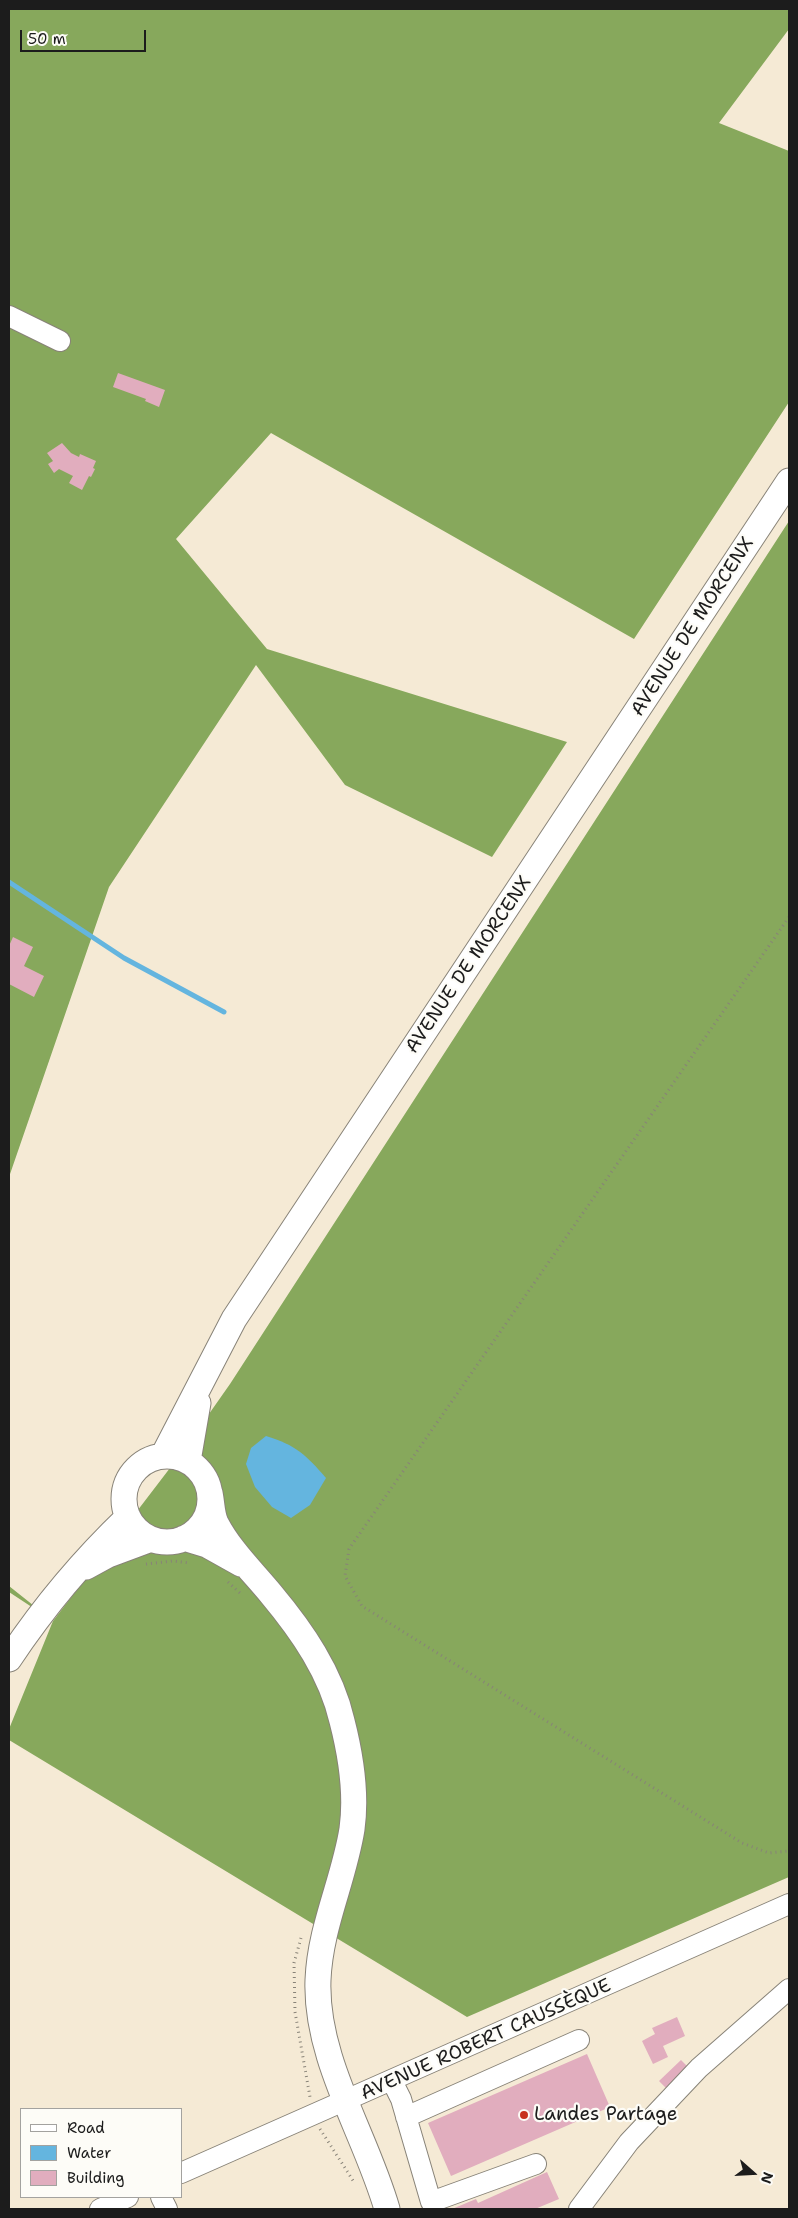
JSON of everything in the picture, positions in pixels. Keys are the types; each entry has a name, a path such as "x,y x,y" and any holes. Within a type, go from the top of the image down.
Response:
{"main road":[{"name":"AVENUE DE MORCENX","path":"162,1456 234,1319 789,481"},
{"path":"188,1461 202,1378"},
{"path":"210,1493 210,1507 205,1520 196,1531 174,1542 162,1542 151,1539 137,1530 128,1517 124,1504 125,1490 130,1478 138,1467 162,1456 176,1457 188,1461 199,1470 206,1480 210,1493 215,1522 236,1574"},
{"path":"9,1659 32,1625 96,1548 128,1517"},
{"path":"184,1538 207,1545 236,1574 280,1605 313,1651 329,1681 342,1718 350,1752 354,1798 352,1829 321,1950 318,1981 320,2012 329,2052 345,2102 370,2159 387,2209"},
{"path":"77,1572 108,1555 151,1539"}],"street":[{"path":"9,316 60,341"},
{"name":"AVENUE ROBERT CAUSSÈQUE","path":"182,2173 789,1904"},
{"path":"579,2209 630,2142 699,2068 789,1989"},
{"path":"406,2117 579,2040"},
{"path":"392,2081 402,2099 431,2202 536,2164"},
{"path":"100,2209 126,2198"}],"path":[{"path":"789,917 349,1550 346,1576 362,1606 742,1843 769,1853 789,1851"},
{"path":"143,1565 174,1561 196,1564"},
{"path":"236,1574 241,1594"},
{"path":"302,1936 294,1963 295,2012 312,2115 358,2189"}],"green space":[{"path":"9,9 789,9 789,29 719,123 789,151 789,402 634,639 271,433 176,539 267,649 567,742 492,857 345,785 256,665 109,887 9,1177"},
{"path":"789,521 789,1877 467,2017 9,1740 9,1729 53,1621 183,1451 230,1384"},
{"path":"9,1586 53,1621 9,1592"}],"water":[{"path":"266,1436 293,1447 326,1478 310,1505 291,1518 272,1507 255,1487 246,1464 251,1448"}],"building":[{"path":"118,373 165,390 159,407 145,401 146,399 113,387"},
{"path":"62,443 71,453 79,457 80,454 96,461 93,468 95,469 82,490 69,483 73,476 59,469 54,473 48,464 53,461 47,453"},
{"path":"13,937 33,947 24,966 44,976 34,997 9,984 9,946"},
{"path":"677,2017 685,2036 663,2046 668,2057 653,2064 642,2041 655,2034 652,2028"},
{"path":"587,2054 610,2107 451,2176 428,2123"},
{"path":"681,2060 688,2067 666,2088 659,2081"},
{"path":"547,2172 559,2199 535,2209 452,2209 476,2199 478,2203"}],"waterway":[{"path":"9,882 124,958 224,1012"}],"place":[{"name":"Landes Partage","path":"524,2115"}]}
